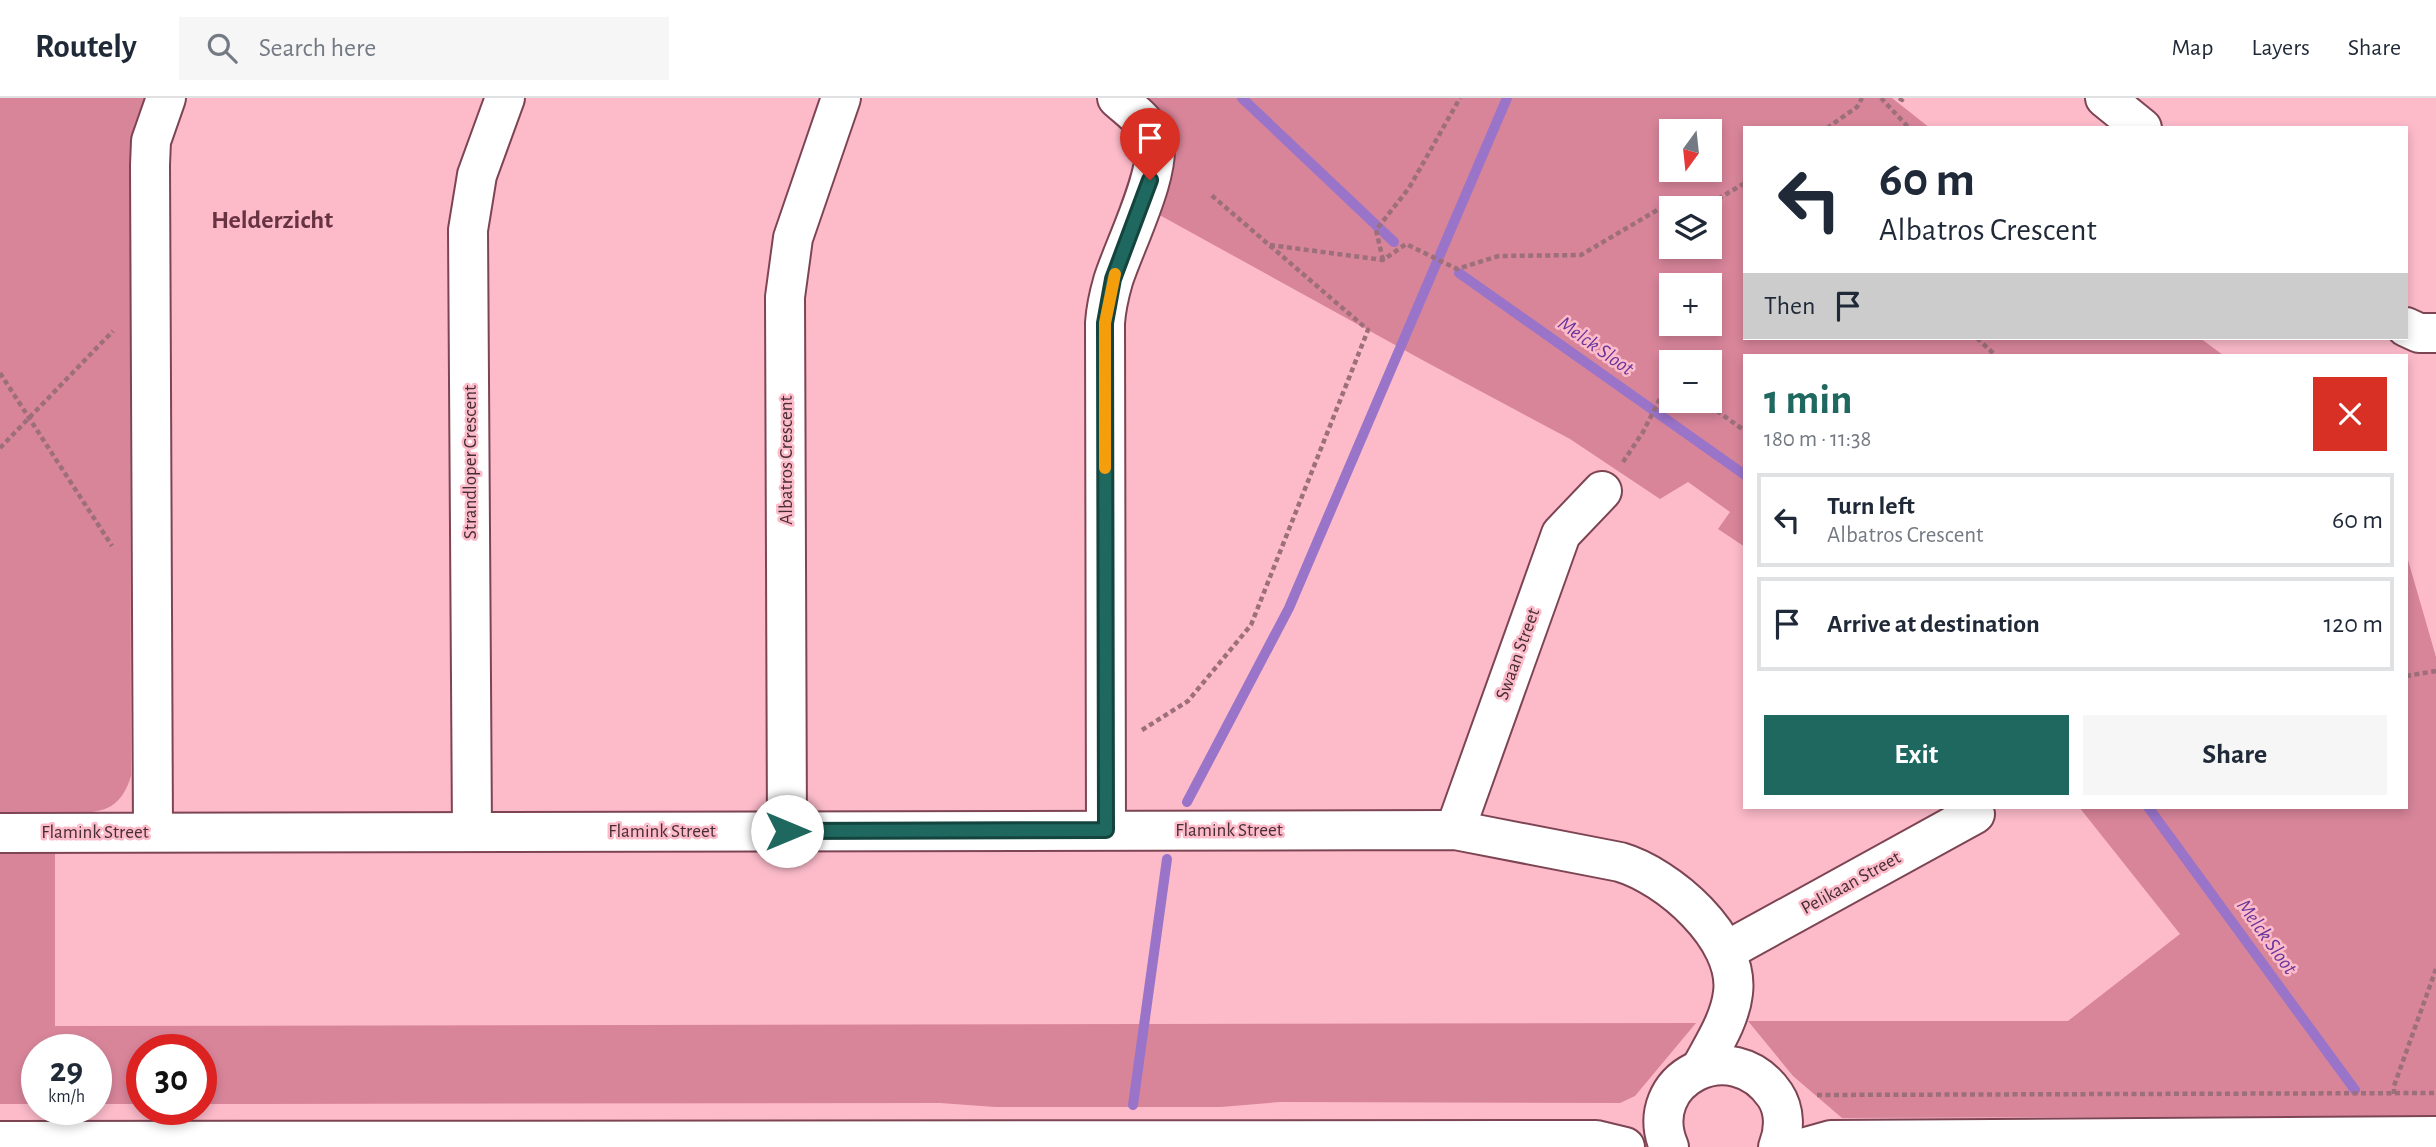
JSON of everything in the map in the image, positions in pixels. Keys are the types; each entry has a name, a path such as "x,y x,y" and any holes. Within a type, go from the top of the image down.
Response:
{"street":[{"path":"153,832 150,165 151,141 166,98"},
{"name":"Strandloper Crescent","path":"472,831 468,230 477,175 505,98"},
{"name":"Albatros Crescent","path":"787,831 785,297 793,238 841,98"},
{"path":"1106,830 1105,323 1113,279 1150,180 1156,153 1148,126 1117,98"},
{"path":"2105,98 2140,126"},
{"path":"2408,328 2419,333 2436,333"},
{"name":"Swaan Street","path":"1455,830 1561,534 1602,491"},
{"name":"Pelikaan Street","path":"1726,951 1975,814"},
{"name":"Flamink Street","path":"0,832 1455,830 1638,867 1671,887 1716,936 1726,951 1732,971 1734,992 1729,1012 1701,1068"},
{"name":"Flamink Street","path":"1729,1012 1772,1108"},
{"path":"1669,1147 1664,1126 1665,1108 1673,1091 1685,1078 1701,1068 1719,1064 1737,1065 1772,1108 1818,1144 2436,1136"},
{"path":"0,1141 1611,1143 1665,1108"}],"path":[{"path":"1383,260 1376,230 1409,188 1460,98"},
{"path":"1830,126 1857,107 1862,98"},
{"path":"1881,98 1907,126"},
{"path":"1269,244 1383,260 1406,244 1457,269 1499,256 1581,255 1659,208 1709,204 1743,184"},
{"path":"1106,740 1129,738 1188,701 1251,625 1368,330 1210,194"},
{"path":"0,448 119,324"},
{"path":"1979,340 1994,354"},
{"path":"0,373 121,560 152,564"},
{"path":"1602,491 1643,432 1659,401"},
{"path":"1720,413 1743,429"},
{"path":"2408,676 2436,671"},
{"path":"2393,1136 2394,1086 2436,969"},
{"path":"1772,1108 2436,1093"}],"shaded area":[{"path":"0,98 145,98 135,124 130,154 131,776 118,800 110,807 95,811 0,812"},
{"path":"1126,98 1892,98 1927,126 1743,126 1743,340 2203,340 2222,354 1743,354 1743,546 1718,529 1730,512 1688,482 1660,499 1570,439 1145,207 1156,180"},
{"path":"2408,560 2436,657 2436,1116 1842,1118 1793,1076 1748,1021 2068,1021 2180,934 2081,809 2408,809"},
{"path":"0,853 55,853 55,1026 1696,1023 1635,1096 1620,1103 1280,1102 1221,1107 995,1107 940,1103 217,1104 217,1034 126,1034 126,1104 112,1104 112,1034 21,1034 21,1104 0,1104"}],"waterway":[{"name":"Melck Sloot","path":"1242,98 1394,242"},
{"path":"1187,802 1289,608 1507,98"},
{"name":"Melck Sloot","path":"1459,273 1743,474"},
{"name":"Melck Sloot","path":"2149,809 2355,1090"},
{"path":"1133,1105 1167,859"}],"slow traffic":[{"path":"1105,468 1105,323 1107,301 1115,274"}],"district":[{"name":"Helderzicht","path":"272,220"}],"route":[{"path":"787,831 1106,830 1105,323 1113,279 1150,180"}]}
